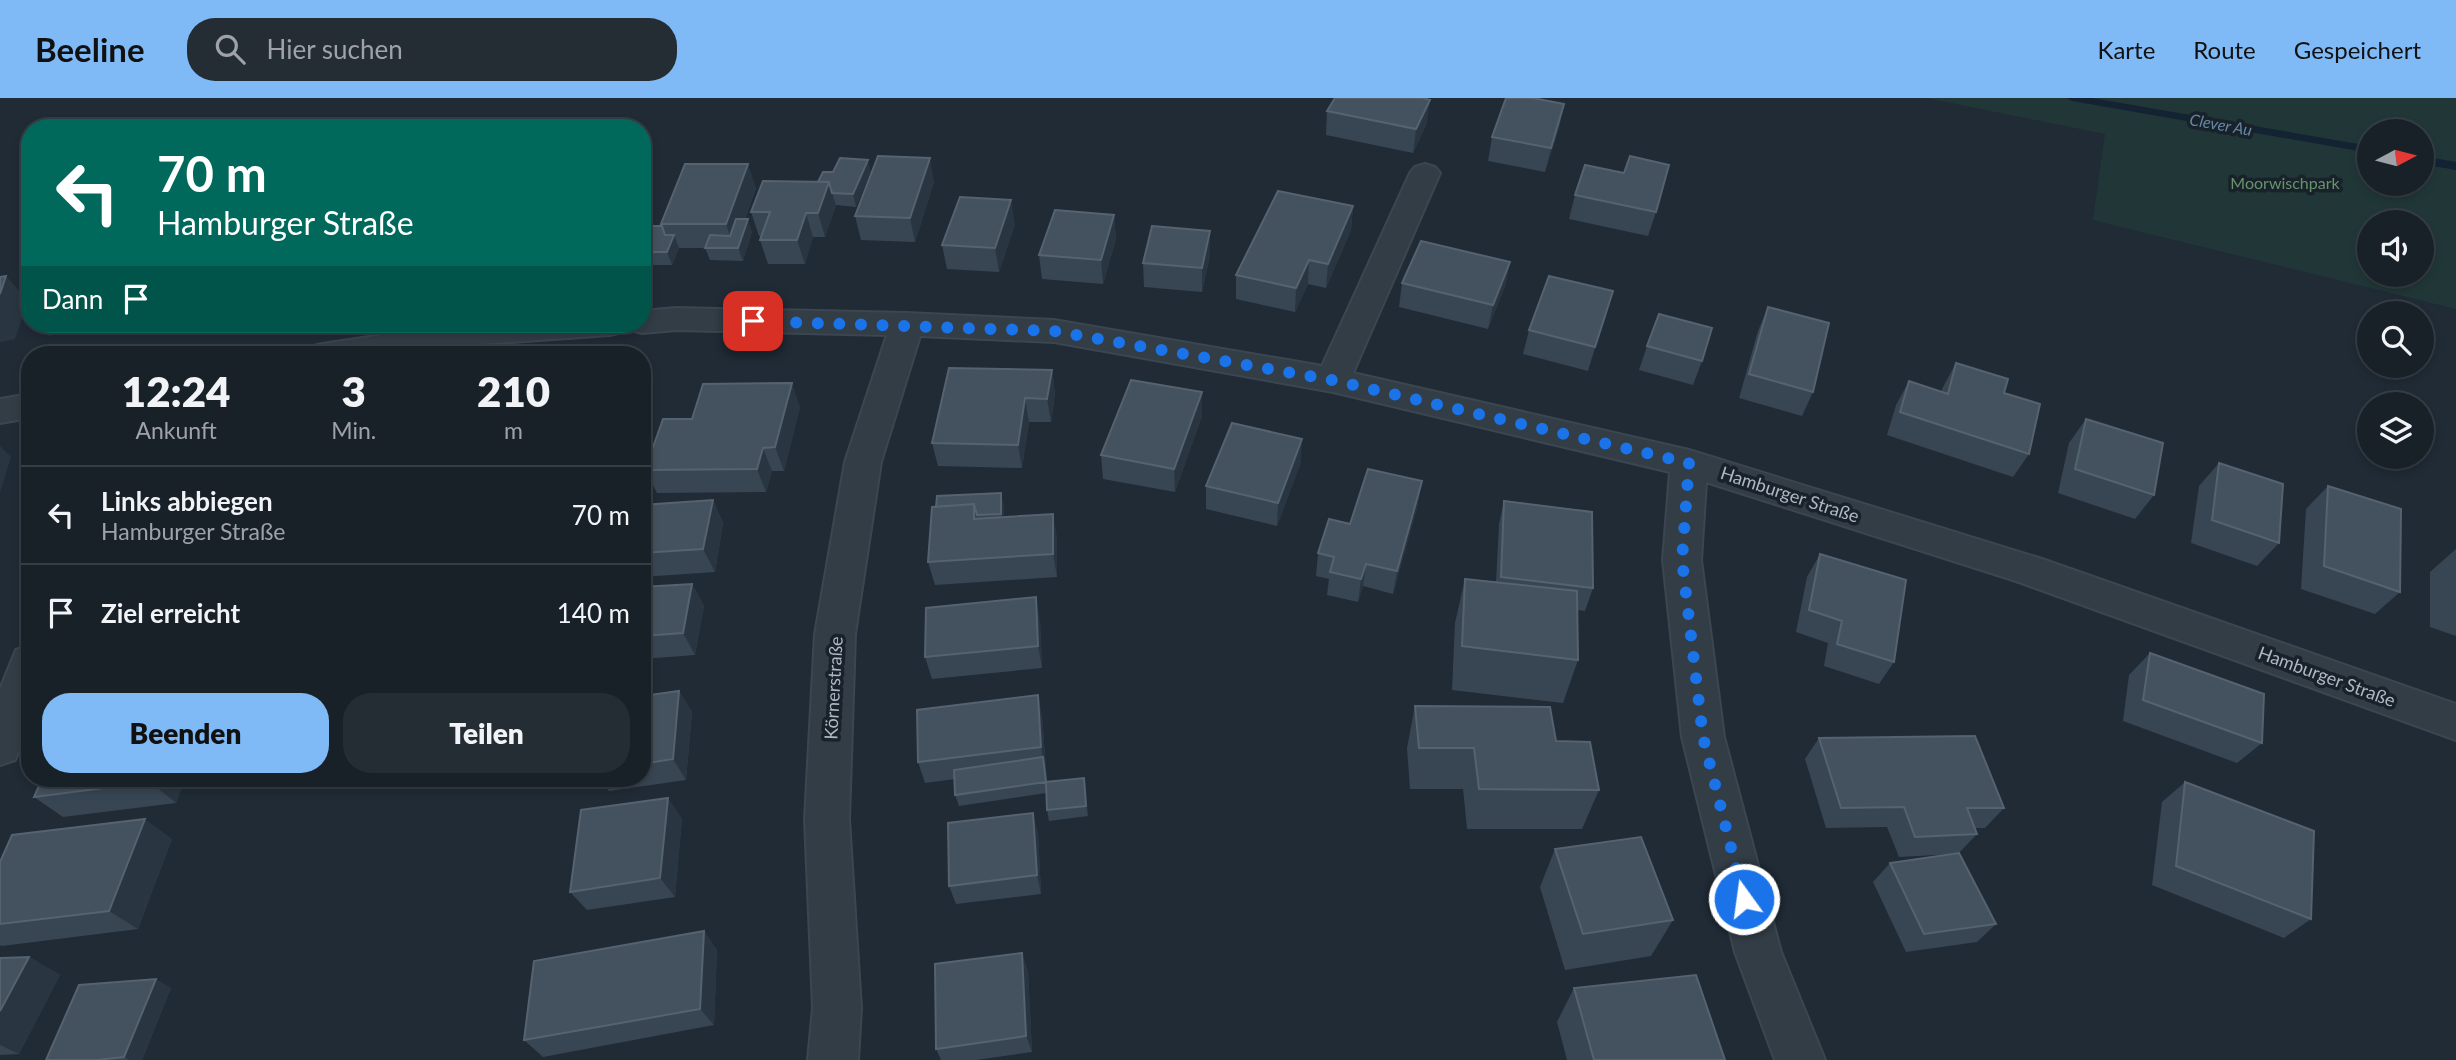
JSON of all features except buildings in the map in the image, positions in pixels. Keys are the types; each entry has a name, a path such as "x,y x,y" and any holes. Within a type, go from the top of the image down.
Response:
{"street":[{"path":"1332,380 1425,173"},
{"name":"Hamburger Straße","path":"651,320 907,324 1054,331 1332,380 1689,463 2028,570 2456,722"},
{"name":"Körnerstraße","path":"834,1060 837,1008 827,819 835,634 863,462 907,324"},
{"path":"378,346 441,336 483,333"},
{"path":"0,411 21,408"},
{"path":"1689,463 1682,560 1703,737 1758,952 1800,1060"},
{"path":"0,747 21,688"}],"green space":[{"name":"Moorwischpark","path":"1927,98 2456,98 2456,309 2434,304 2434,301 2423,301 2366,287 2434,287 2434,210 2357,210 2357,285 2093,220 2105,134"}],"waterway":[{"name":"Clever Au","path":"2072,98 2357,148"},
{"name":"Clever Au","path":"2434,162 2456,166"}],"route":[{"path":"753,321 907,324 1054,331 1332,380 1689,463 1682,560 1703,737 1744,899"}]}
